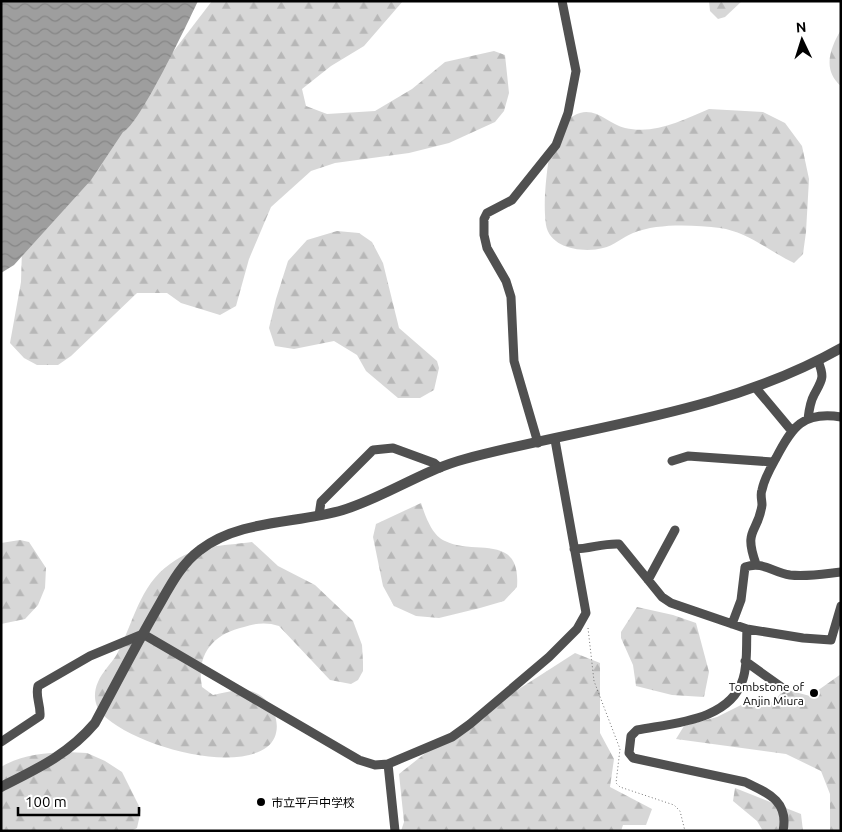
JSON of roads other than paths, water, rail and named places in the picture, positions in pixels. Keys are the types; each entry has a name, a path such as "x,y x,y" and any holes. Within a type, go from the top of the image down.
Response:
{"street":[{"path":"538,443 514,361 511,297 506,281 487,248 484,235 484,219 487,213 512,200 556,145 568,113 576,71 562,1"},
{"path":"1,787 69,750 86,735 96,723 175,578 186,562 218,538 238,530 343,510 440,468 464,460 716,402 818,361 841,348"},
{"path":"808,419 813,396 821,385 823,372 818,361"},
{"path":"755,387 791,430"},
{"path":"756,564 749,546 749,538 762,506 761,490 791,430 808,419 827,415 841,417"},
{"path":"143,634 359,760 375,765 388,764 452,737 549,657 577,629 586,613 555,440"},
{"path":"319,515 321,502 372,450 393,448 434,463 440,468"},
{"path":"672,461 688,456 774,462"},
{"path":"648,580 675,530"},
{"path":"574,549 587,549 608,543 619,544 662,597 671,603 747,629 803,638 831,640 841,606"},
{"path":"732,624 741,600 745,567 756,564 787,574 808,576 841,572"},
{"path":"747,629 744,677 733,698 702,716 637,730 630,736 629,753 633,758 745,782 761,790 776,799 784,813 783,831"},
{"path":"1,742 40,716 41,708 36,694 38,686 90,656 143,634"},
{"path":"745,661 784,689"},
{"path":"388,764 396,831"}],"water":[{"path":"1,1 198,1 140,112 123,132 91,180 14,265 1,273"}],"place":[{"name":"Tombstone of Anjin Miura","path":"814,693"},
{"name":"市立平戸中学校","path":"261,802"}]}
